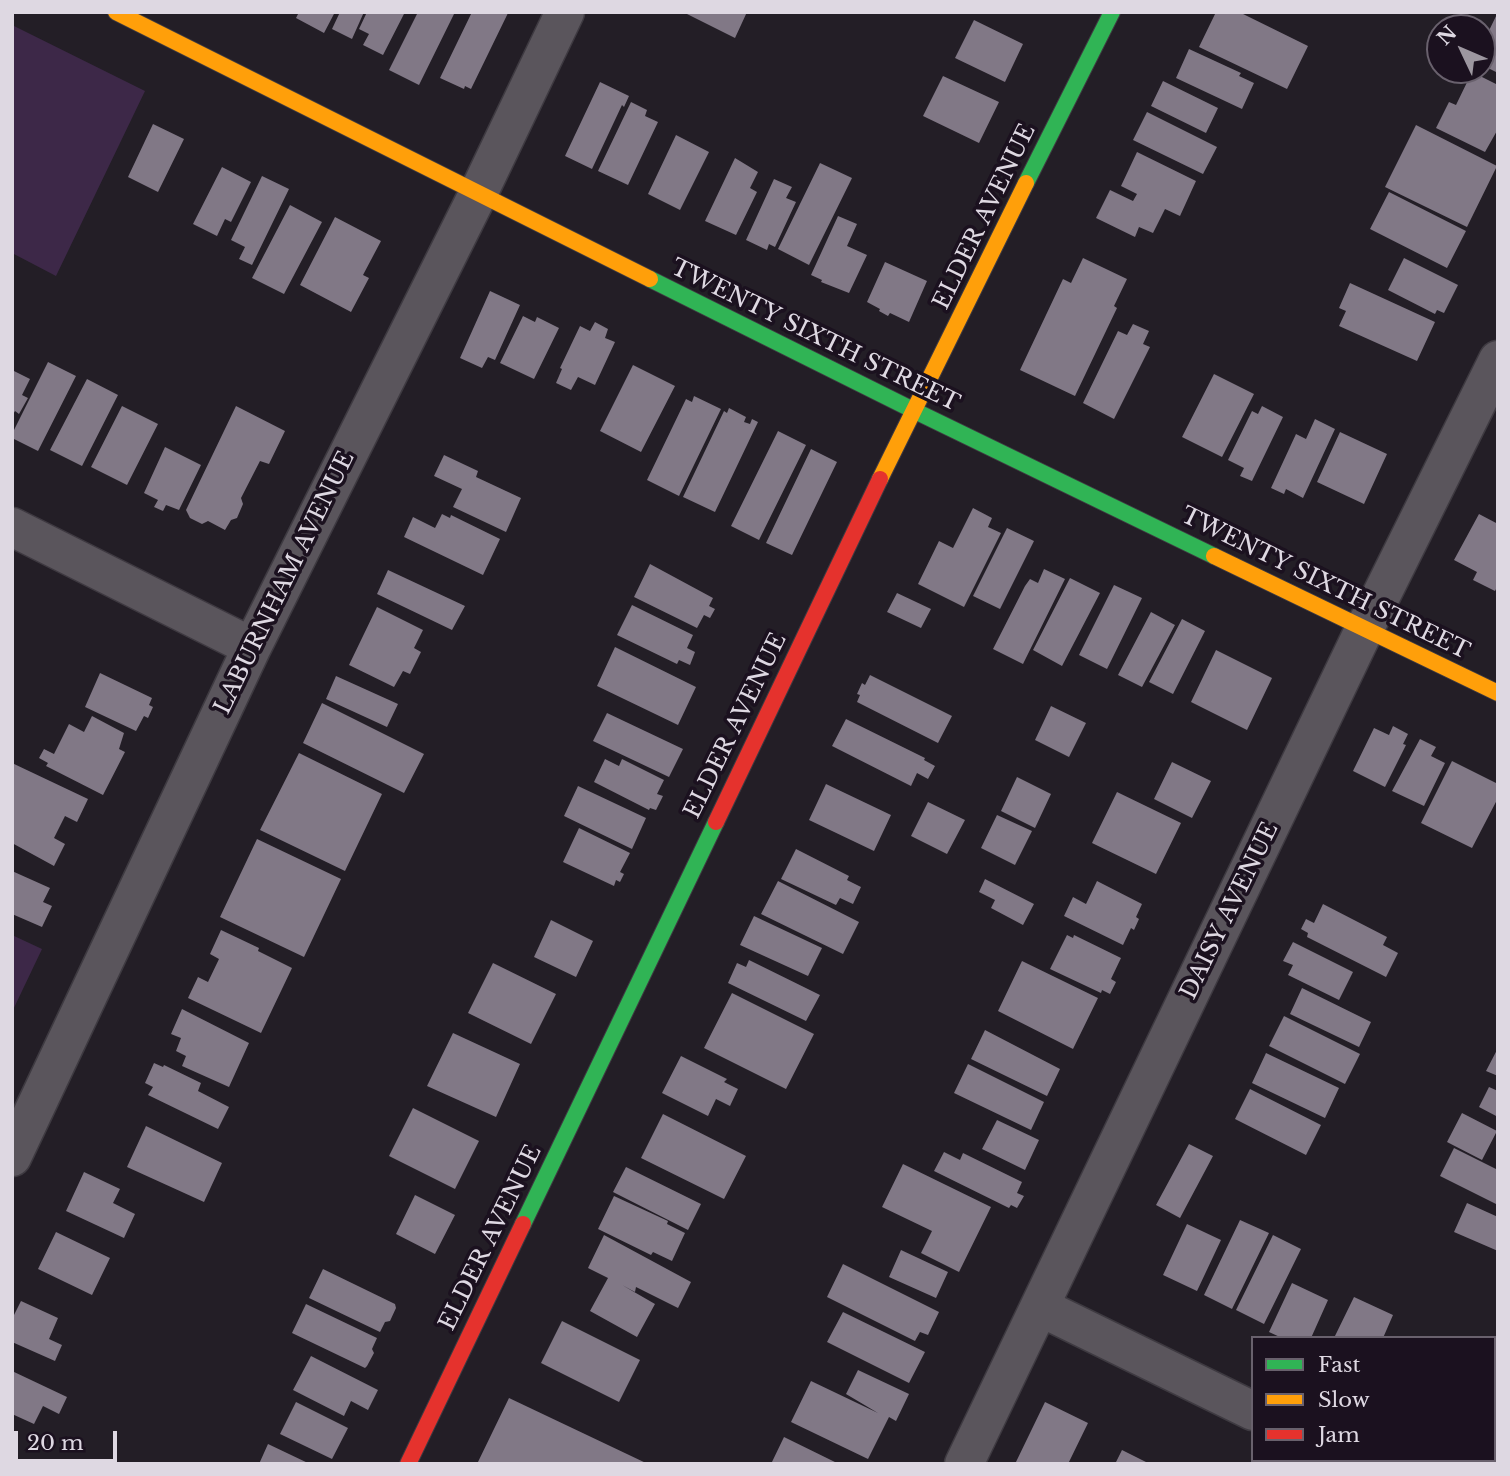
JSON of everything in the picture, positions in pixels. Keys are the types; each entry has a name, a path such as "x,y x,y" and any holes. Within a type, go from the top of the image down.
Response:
{"street":[{"name":"TWENTY SIXTH STREET","path":"116,12 913,410 1498,693"},
{"name":"LABURNHAM AVENUE","path":"12,1157 24,1103 478,194 565,12"},
{"name":"ELDER AVENUE","path":"408,1464 913,410 1112,12"},
{"name":"DAISY AVENUE","path":"964,1464 1365,628 1498,360"},
{"path":"12,527 252,647"},
{"path":"1040,1307 1251,1410"}],"shaded area":[{"path":"12,25 145,91 56,276 12,253"},
{"path":"12,935 42,949 12,1012"}],"building":[{"path":"299,12 335,12 324,33 296,18"},
{"path":"340,12 364,12 352,39 332,29"},
{"path":"367,12 405,12 383,55 363,45 369,34 359,29"},
{"path":"418,12 455,12 419,85 389,70"},
{"path":"472,12 508,13 471,89 465,86 464,89 440,78"},
{"path":"683,12 747,12 735,38"},
{"path":"1216,12 1239,12 1308,46 1287,89 1199,47"},
{"path":"1498,12 1498,73 1496,72"},
{"path":"974,20 1023,44 1005,82 955,58"},
{"path":"1189,49 1241,73 1239,76 1254,83 1242,109 1176,78"},
{"path":"943,76 999,102 979,143 923,116"},
{"path":"1163,81 1218,108 1206,133 1151,106"},
{"path":"600,82 629,96 624,107 622,105 592,169 565,156"},
{"path":"1466,84 1498,85 1498,129 1485,152 1436,128 1449,102 1456,105"},
{"path":"631,102 647,110 645,116 658,122 628,185 598,171"},
{"path":"1147,112 1217,147 1203,174 1133,140"},
{"path":"153,124 184,139 158,192 128,177"},
{"path":"1416,125 1497,166 1467,227 1385,187"},
{"path":"676,135 709,152 680,210 648,194"},
{"path":"1137,152 1196,181 1180,216 1165,209 1153,233 1139,227 1135,237 1096,218 1110,190 1133,201 1137,194 1121,186"},
{"path":"735,158 758,172 750,188 757,192 736,235 705,221"},
{"path":"820,163 852,178 809,265 778,249"},
{"path":"222,167 251,182 231,222 225,219 217,236 193,224"},
{"path":"262,176 289,189 252,265 239,259 245,247 231,240"},
{"path":"774,179 792,187 786,198 796,202 775,247 769,244 767,250 746,240"},
{"path":"1389,192 1466,231 1447,268 1370,229"},
{"path":"290,205 322,222 284,294 252,278"},
{"path":"838,216 857,224 847,246 867,255 849,293 811,275"},
{"path":"335,217 381,241 363,275 369,278 351,312 300,285"},
{"path":"1083,258 1127,279 1114,306 1117,308 1075,396 1020,370 1063,279 1071,283"},
{"path":"1404,258 1458,285 1444,313 1437,310 1435,314 1388,290"},
{"path":"885,262 927,281 909,322 890,313 888,316 867,302"},
{"path":"1350,283 1435,322 1417,361 1339,326 1346,311 1339,308"},
{"path":"490,291 520,305 495,360 488,357 482,368 460,358"},
{"path":"523,316 535,322 537,317 559,328 534,379 500,363"},
{"path":"595,322 608,329 605,338 615,342 595,385 578,377 571,390 556,383 562,369 560,368 580,326 590,331"},
{"path":"1133,324 1149,331 1143,344 1150,347 1114,419 1083,403 1118,331 1127,335"},
{"path":"48,362 76,376 38,451 12,438 12,434"},
{"path":"633,365 675,386 641,452 600,431"},
{"path":"12,370 30,379 22,395 28,398 19,414 15,411 12,416"},
{"path":"1214,374 1254,394 1222,457 1182,437"},
{"path":"87,379 118,395 82,466 50,450"},
{"path":"694,396 721,409 679,496 647,480 686,399 692,402"},
{"path":"122,406 158,424 127,485 91,467"},
{"path":"236,406 285,431 269,464 260,461 241,498 243,504 237,518 231,520 225,530 208,521 202,524 190,518 186,510"},
{"path":"1262,406 1283,417 1252,481 1240,476 1244,468 1228,460 1252,411 1258,414"},
{"path":"729,408 746,417 744,422 750,424 752,419 758,422 715,512 683,497 724,411 727,413"},
{"path":"1315,419 1335,429 1303,498 1286,489 1284,494 1271,488 1296,434 1306,439"},
{"path":"778,431 806,445 759,540 731,526"},
{"path":"1340,432 1387,454 1364,504 1317,482"},
{"path":"165,447 201,465 179,510 166,505 163,511 154,507 158,500 144,493"},
{"path":"811,449 837,462 792,555 766,543"},
{"path":"444,455 478,471 476,477 521,498 506,532 453,507 462,489 434,476"},
{"path":"973,508 992,518 988,527 1001,533 964,607 918,584 939,541 953,548"},
{"path":"442,514 450,518 451,515 500,539 483,575 404,537 413,517 435,528"},
{"path":"1479,514 1498,524 1498,585 1495,591 1473,580 1477,572 1454,560"},
{"path":"1007,528 1034,541 1000,609 973,596"},
{"path":"650,564 713,598 709,606 715,609 710,618 704,615 697,628 634,597"},
{"path":"1044,569 1065,579 1023,664 993,649 1025,586 1030,579 1038,583"},
{"path":"388,570 465,606 452,630 377,594"},
{"path":"1070,578 1100,593 1062,666 1033,650"},
{"path":"1114,585 1142,598 1107,669 1079,655"},
{"path":"897,593 931,609 921,628 887,612"},
{"path":"632,605 693,635 687,648 695,652 690,665 679,660 677,664 617,635"},
{"path":"377,607 423,630 414,648 421,652 410,674 403,671 394,687 349,665"},
{"path":"1151,612 1175,625 1142,687 1118,675"},
{"path":"1182,619 1205,631 1173,694 1149,682"},
{"path":"615,647 696,687 678,725 597,686"},
{"path":"1216,650 1272,678 1247,730 1191,702"},
{"path":"100,673 152,698 149,705 153,707 148,718 144,716 136,731 85,707"},
{"path":"870,675 952,716 938,743 857,702 862,683 865,685"},
{"path":"336,676 398,704 387,727 326,699"},
{"path":"322,703 424,754 404,793 303,743"},
{"path":"1051,706 1086,723 1069,757 1035,740"},
{"path":"607,713 683,749 669,777 593,741"},
{"path":"92,716 124,733 119,749 125,752 103,795 46,766 48,763 39,758 44,749 54,754 69,724 84,732"},
{"path":"846,719 925,758 924,760 935,766 928,779 917,773 911,786 832,746"},
{"path":"1393,726 1408,734 1403,744 1406,745 1385,787 1353,771 1374,728 1389,735"},
{"path":"1420,739 1436,747 1431,756 1445,763 1424,806 1392,791"},
{"path":"299,753 382,794 345,871 260,830"},
{"path":"605,759 619,766 622,759 664,780 657,794 663,796 656,810 649,810 594,782"},
{"path":"1452,761 1498,784 1498,798 1472,848 1421,823"},
{"path":"1172,762 1211,781 1192,818 1154,799"},
{"path":"12,763 88,799 77,822 65,816 54,838 65,844 54,866 12,843"},
{"path":"1017,777 1051,794 1035,828 1001,811"},
{"path":"826,784 891,815 874,851 809,820"},
{"path":"578,786 646,818 632,849 564,816"},
{"path":"1117,792 1181,823 1156,874 1092,843"},
{"path":"928,802 965,820 947,854 911,836"},
{"path":"997,815 1032,831 1015,865 981,848"},
{"path":"579,828 630,853 620,872 624,874 620,882 616,880 614,886 563,862"},
{"path":"257,839 341,879 304,957 220,917"},
{"path":"796,849 849,876 847,880 861,887 853,904 840,898 836,905 781,879"},
{"path":"12,871 50,888 43,902 52,906 42,927 12,914"},
{"path":"985,879 1034,904 1023,925 991,908 995,900 979,892"},
{"path":"778,881 859,922 843,954 761,914"},
{"path":"1097,881 1142,904 1134,930 1131,928 1123,945 1064,916 1073,897 1086,904"},
{"path":"1323,904 1387,937 1383,945 1398,953 1386,977 1307,937 1308,933 1301,929 1306,919 1314,923"},
{"path":"754,916 822,948 808,976 740,945"},
{"path":"551,920 593,941 576,977 534,957"},
{"path":"221,930 292,968 261,1033 188,998 198,977 208,982 219,959 210,954"},
{"path":"1067,935 1073,938 1074,935 1121,958 1111,979 1116,982 1110,994 1102,990 1101,993 1050,969"},
{"path":"1293,942 1353,972 1339,1000 1288,975 1293,965 1283,961"},
{"path":"749,960 820,995 806,1021 728,983 737,963 746,967"},
{"path":"1022,961 1098,998 1073,1049 998,1011"},
{"path":"493,963 556,994 531,1044 468,1013"},
{"path":"1302,988 1371,1022 1359,1047 1290,1014"},
{"path":"732,993 814,1034 786,1089 704,1048"},
{"path":"182,1009 249,1043 229,1087 182,1066 186,1056 176,1051 181,1038 171,1034"},
{"path":"1284,1016 1360,1054 1345,1084 1269,1046"},
{"path":"985,1030 1060,1069 1047,1096 971,1059"},
{"path":"453,1033 520,1064 496,1117 427,1086"},
{"path":"1498,1048 1498,1076 1486,1071"},
{"path":"1266,1053 1339,1088 1325,1118 1252,1083"},
{"path":"681,1056 727,1079 724,1082 738,1089 730,1106 716,1099 708,1116 662,1093"},
{"path":"154,1063 201,1083 198,1091 229,1107 218,1129 148,1095 153,1087 145,1083"},
{"path":"968,1064 1044,1102 1031,1130 954,1093"},
{"path":"1489,1087 1498,1091 1498,1117 1479,1107"},
{"path":"1250,1089 1321,1125 1306,1155 1235,1119"},
{"path":"413,1108 479,1141 455,1189 389,1156"},
{"path":"1462,1113 1497,1131 1482,1160 1447,1142"},
{"path":"663,1114 746,1156 724,1199 641,1158"},
{"path":"997,1120 1039,1140 1025,1170 982,1149"},
{"path":"146,1126 222,1163 204,1202 127,1167"},
{"path":"1189,1144 1213,1156 1180,1218 1156,1205"},
{"path":"1454,1148 1498,1170 1498,1205 1440,1176"},
{"path":"944,1152 960,1160 963,1153 1022,1182 1017,1193 1024,1196 1017,1208 1011,1205 1009,1208 934,1171"},
{"path":"903,1164 991,1207 959,1272 921,1253 932,1231 882,1207"},
{"path":"626,1167 701,1204 688,1230 613,1192"},
{"path":"84,1172 120,1189 113,1203 135,1214 124,1238 66,1211"},
{"path":"415,1195 455,1215 435,1254 396,1234"},
{"path":"614,1196 668,1221 667,1224 685,1233 672,1261 653,1252 651,1255 598,1229"},
{"path":"1467,1203 1498,1217 1498,1251 1454,1232"},
{"path":"1240,1220 1269,1233 1232,1309 1204,1295"},
{"path":"1187,1224 1221,1240 1197,1291 1163,1275"},
{"path":"56,1232 110,1258 92,1295 38,1269"},
{"path":"604,1235 691,1282 678,1308 636,1287 635,1292 622,1285 655,1304 637,1337 590,1311 608,1278 588,1268"},
{"path":"1273,1235 1301,1249 1264,1324 1236,1310"},
{"path":"901,1250 948,1272 936,1298 889,1277"},
{"path":"843,1264 939,1312 928,1335 920,1332 915,1341 827,1297"},
{"path":"323,1269 395,1304 390,1321 385,1322 380,1332 309,1298"},
{"path":"1292,1283 1328,1300 1312,1336 1278,1336 1269,1332"},
{"path":"1354,1297 1393,1315 1384,1336 1335,1336"},
{"path":"21,1301 58,1318 49,1339 62,1345 55,1361 12,1342 12,1319"},
{"path":"306,1304 377,1338 372,1349 374,1353 365,1368 292,1333"},
{"path":"843,1312 925,1352 909,1383 827,1342"},
{"path":"562,1321 640,1360 619,1402 541,1363"},
{"path":"311,1356 378,1390 368,1410 351,1401 344,1416 293,1390"},
{"path":"858,1370 909,1394 896,1421 889,1417 868,1459 791,1422 811,1381 878,1413 846,1394"},
{"path":"12,1371 67,1397 59,1414 43,1406 34,1424 12,1414"},
{"path":"509,1398 648,1464 477,1464"},
{"path":"296,1402 348,1428 332,1459 280,1434"},
{"path":"1045,1402 1088,1423 1068,1464 1015,1464"},
{"path":"784,1437 839,1464 771,1464"},
{"path":"268,1444 310,1464 259,1464"},
{"path":"1122,1450 1150,1464 1115,1464"}],"traffic: fast":[{"path":"1026,183 1112,12"},
{"path":"650,279 1214,556"},
{"path":"523,1224 716,822"}],"traffic: slow":[{"path":"116,12 650,279"},
{"path":"880,479 1026,183"},
{"path":"1214,556 1498,693"}],"traffic: jam":[{"path":"716,822 880,479"},
{"path":"408,1464 523,1224"}]}
